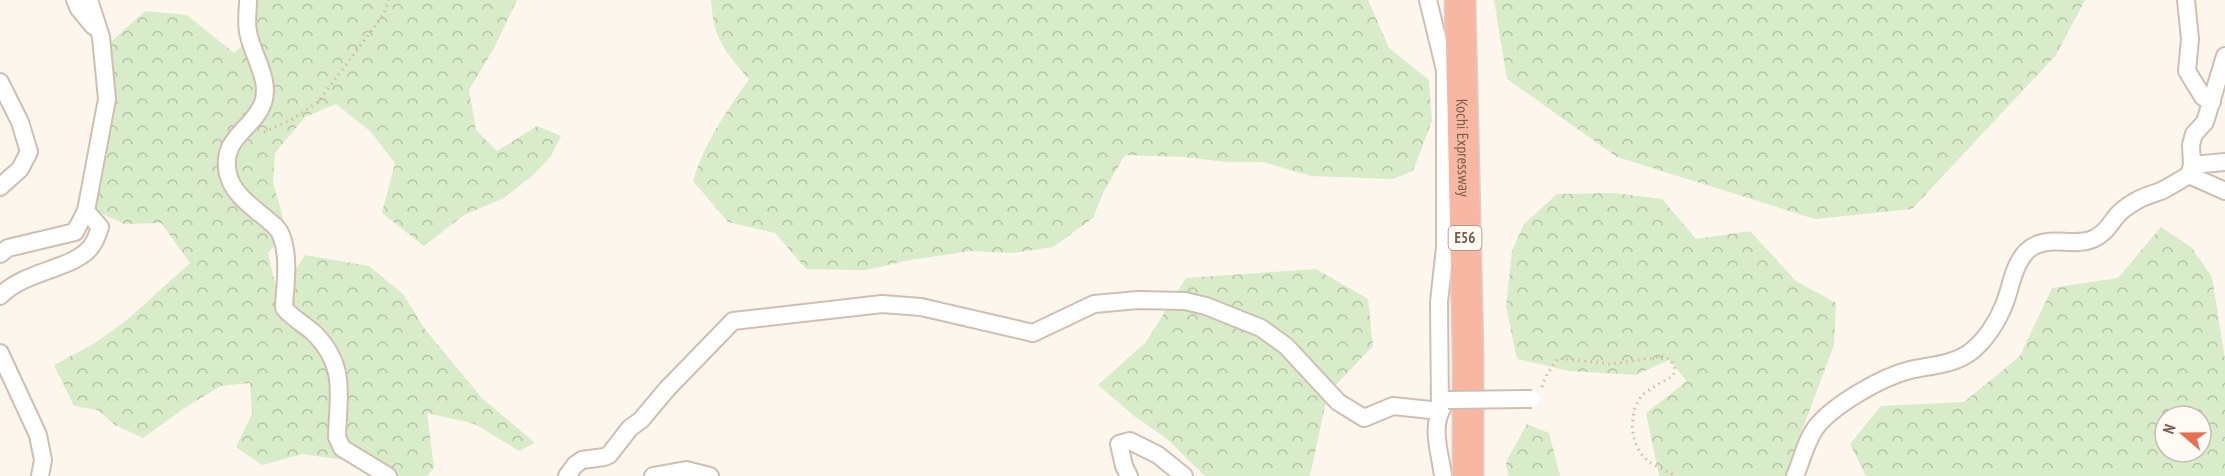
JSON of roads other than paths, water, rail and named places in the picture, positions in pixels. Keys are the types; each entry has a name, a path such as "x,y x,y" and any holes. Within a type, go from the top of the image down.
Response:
{"highway":[{"name":"Kochi Expressway","path":"1460,0 1468,353 1468,476"},
{"name":"Kochi Expressway","path":"1473,0 1482,476"}],"street":[{"path":"75,0 79,9 101,37"},
{"path":"0,254 8,248 75,232 86,211 107,99 101,37 89,0"},
{"path":"248,0 248,31 263,78 263,102 257,114 237,134 231,146 227,162 231,183 237,193 281,233 286,266 284,308 315,334 335,363 339,377 338,443 342,448 388,476"},
{"path":"1428,0 1445,70 1445,247 1439,302 1444,405 1436,424 1443,476"},
{"path":"2186,0 2190,39 2187,71 2203,97 2212,102"},
{"path":"2191,170 2191,145 2194,134 2205,122 2225,56"},
{"path":"0,82 20,122 29,152 20,169 0,188"},
{"path":"1795,476 1809,441 1817,427 1829,414 1886,379 1908,371 1932,368 1960,359 1982,342 1994,326 2018,265 2027,251 2037,244 2046,242 2090,241 2108,229 2116,216 2138,199 2161,191 2191,170 2225,162"},
{"path":"2191,170 2225,191"},
{"path":"0,296 24,278 80,257 91,247 100,227 86,211"},
{"path":"567,476 582,460 604,458 609,454 630,428 641,420 667,389 732,321 882,304 921,307 1033,333 1094,304 1138,300 1185,302 1206,306 1261,328 1286,346 1338,402 1364,418 1393,406 1532,399"},
{"path":"0,353 38,435 43,460 40,476"},
{"path":"1130,476 1124,466 1119,444 1130,441 1158,455 1184,476"},
{"path":"653,476 683,473 710,476"}]}
